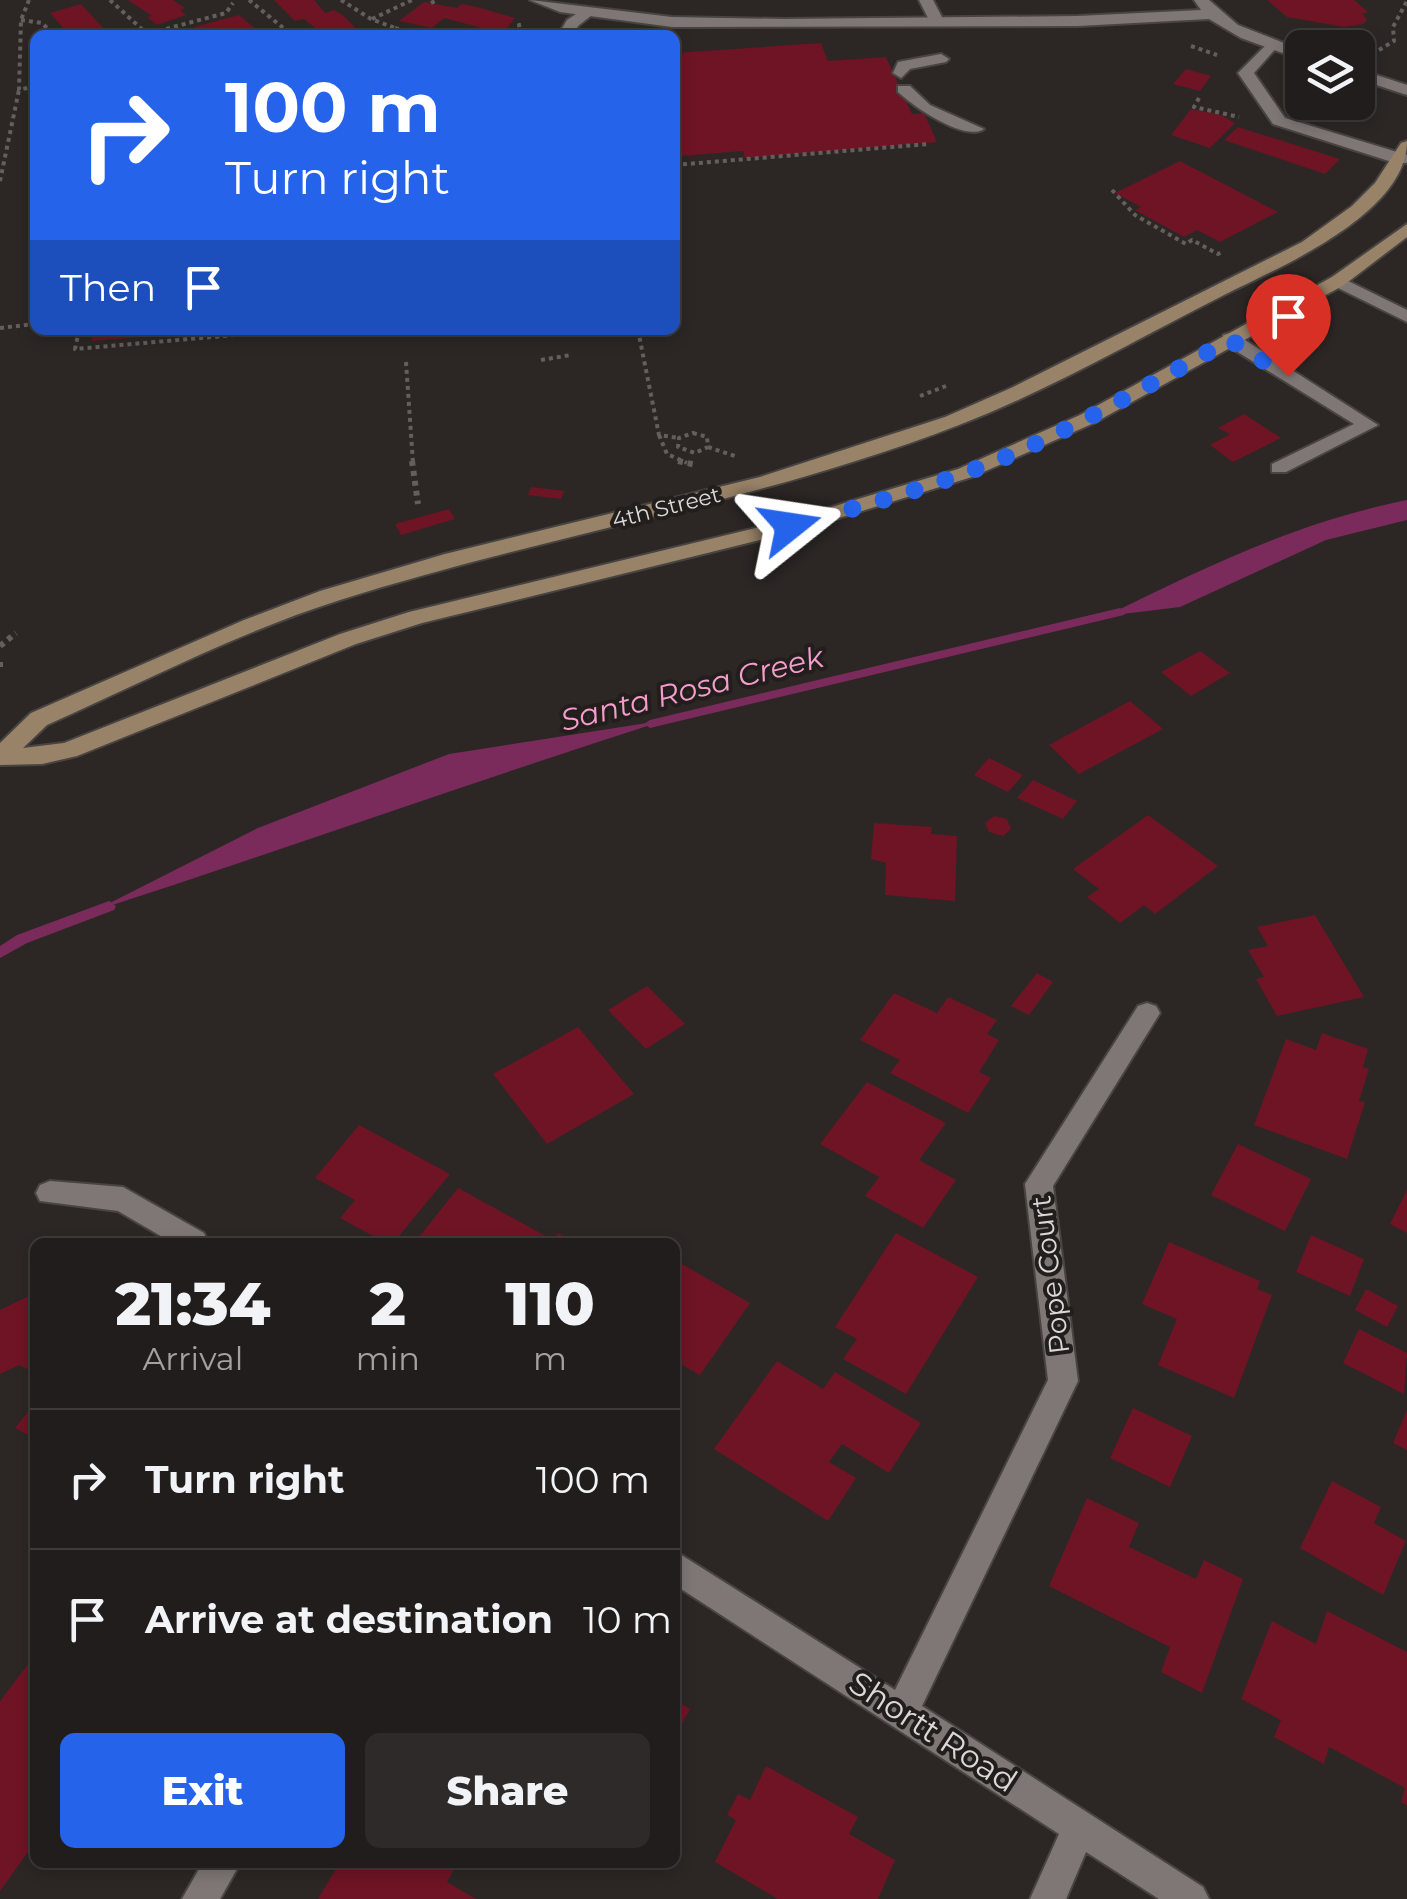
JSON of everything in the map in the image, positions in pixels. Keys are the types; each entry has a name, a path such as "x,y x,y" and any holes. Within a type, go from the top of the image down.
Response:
{"main road":[{"name":"4th Street","path":"1404,153 1358,210 1308,246 1018,392 952,421 766,482 445,560 328,596 38,719 0,757 42,756 68,750 348,639 416,617 790,526 966,473 1087,419 1338,281 1407,229"}],"street":[{"path":"537,0 590,12 672,22 783,24 1078,22 1206,7 1285,50"},
{"path":"926,0 936,20"},
{"path":"568,30 572,23 590,12"},
{"path":"1271,45 1246,73 1280,121 1404,153"},
{"path":"941,59 912,61 903,66 903,81 924,108 976,129"},
{"path":"1375,80 1407,90"},
{"path":"1338,281 1406,317"},
{"path":"1230,340 1368,425 1279,468"},
{"name":"Pope Court","path":"902,1711 1063,1381 1039,1184 1147,1013"},
{"path":"50,1193 123,1199 187,1238"},
{"name":"Shortt Road","path":"680,1570 1191,1899"},
{"path":"1048,1899 1080,1826"},
{"path":"200,1899 220,1868"}],"path":[{"path":"0,181 19,90 22,20 29,0"},
{"path":"110,0 141,30"},
{"path":"248,0 286,30"},
{"path":"341,0 371,20 402,30"},
{"path":"371,20 412,0"},
{"path":"1384,49 1394,40 1394,27 1407,0"},
{"path":"160,30 226,13 231,2 254,5"},
{"path":"22,20 42,23 49,30"},
{"path":"19,90 30,87"},
{"path":"680,165 934,143"},
{"path":"1112,190 1135,215 1186,244 1192,240 1218,254 1236,245"},
{"path":"0,328 30,325"},
{"path":"77,335 76,349 235,335"},
{"path":"639,335 664,454 670,459 704,466"},
{"path":"541,360 571,356"},
{"path":"406,362 407,421 418,504"},
{"path":"915,398 951,384"},
{"path":"658,435 703,435 709,440 708,447"},
{"path":"679,438 676,444 685,451 708,447 742,458 723,462"},
{"path":"0,646 16,633"},
{"path":"0,662 0,670"}],"shaded area":[{"path":"1407,500 1407,520 1326,540 1180,607 1106,616 1289,534"},
{"path":"666,720 94,911 258,828 449,754"}],"building":[{"path":"128,0 173,0 185,8 180,10 186,15 157,25 147,17 152,16"},
{"path":"274,0 314,0 325,13 334,10 357,30 318,30 304,19 295,21"},
{"path":"1267,0 1354,0 1368,12 1362,14 1367,19 1364,24 1344,27 1287,17"},
{"path":"424,2 457,8 462,4 515,18 506,30 489,30 444,18 432,28 399,21"},
{"path":"81,4 104,29 111,30 65,30 50,13"},
{"path":"239,15 257,30 197,30 194,27"},
{"path":"821,43 828,61 886,57 912,114 924,113 937,142 745,158 743,151 681,156 680,53"},
{"path":"1186,69 1211,76 1200,91 1173,84"},
{"path":"1191,109 1221,115 1235,123 1210,148 1171,135"},
{"path":"1238,127 1340,159 1325,174 1224,140"},
{"path":"1180,161 1278,212 1220,242 1197,230 1184,237 1135,210 1141,207 1115,193"},
{"path":"93,335 166,335 92,341"},
{"path":"1244,414 1281,438 1233,462 1210,445 1230,434 1218,428"},
{"path":"531,487 564,491 561,499 528,495"},
{"path":"449,509 455,519 401,535 395,524"},
{"path":"1200,651 1230,673 1191,696 1161,672"},
{"path":"1130,701 1163,729 1079,774 1049,745"},
{"path":"989,758 1023,775 1008,792 974,775"},
{"path":"1033,780 1077,801 1063,819 1017,798"},
{"path":"1148,815 1218,866 1155,914 1144,905 1120,923 1087,897 1099,889 1073,869"},
{"path":"994,816 1007,819 1011,829 1003,836 989,832 985,823"},
{"path":"874,823 932,827 931,834 957,836 955,901 885,895 886,863 871,859"},
{"path":"1315,915 1364,997 1277,1016 1256,979 1264,977 1248,950 1268,946 1257,927"},
{"path":"1037,973 1053,982 1029,1015 1011,1006"},
{"path":"647,986 685,1024 646,1049 608,1010"},
{"path":"894,993 937,1013 948,997 997,1020 987,1034 999,1040 979,1072 991,1078 968,1113 890,1073 900,1060 860,1040"},
{"path":"578,1027 634,1094 547,1144 493,1074"},
{"path":"1322,1033 1368,1049 1363,1067 1369,1069 1359,1101 1365,1102 1347,1159 1254,1125 1286,1039 1316,1050"},
{"path":"867,1082 946,1123 919,1160 956,1180 923,1228 865,1196 879,1177 820,1144"},
{"path":"359,1125 450,1174 397,1238 377,1238 340,1218 355,1200 315,1178"},
{"path":"1238,1144 1311,1179 1285,1231 1211,1195"},
{"path":"458,1188 549,1238 418,1238"},
{"path":"1407,1190 1407,1233 1390,1224"},
{"path":"896,1233 978,1277 906,1394 843,1359 857,1339 835,1327"},
{"path":"1311,1235 1364,1259 1350,1296 1296,1272"},
{"path":"1169,1242 1260,1281 1257,1289 1272,1295 1234,1398 1158,1365 1177,1319 1142,1304"},
{"path":"680,1263 750,1303 700,1375 680,1364"},
{"path":"1366,1289 1398,1306 1387,1327 1355,1310"},
{"path":"30,1295 30,1370 19,1365 0,1374 0,1310"},
{"path":"1359,1329 1407,1353 1404,1394 1343,1363"},
{"path":"777,1361 823,1389 835,1372 921,1423 889,1473 842,1444 829,1462 856,1478 828,1521 714,1449"},
{"path":"1133,1408 1192,1436 1170,1487 1110,1458"},
{"path":"30,1409 30,1436 15,1428"},
{"path":"1407,1410 1407,1450 1393,1443"},
{"path":"1332,1481 1381,1507 1374,1523 1406,1541 1383,1595 1300,1548"},
{"path":"1087,1498 1139,1523 1129,1547 1196,1579 1204,1560 1243,1579 1202,1693 1161,1672 1170,1647 1049,1586"},
{"path":"1327,1611 1407,1652 1407,1806 1401,1802 1405,1788 1329,1747 1324,1764 1274,1737 1281,1720 1241,1699 1272,1621 1316,1644"},
{"path":"30,1662 30,1849 0,1891 0,1701"},
{"path":"680,1703 690,1709 680,1727"},
{"path":"766,1766 858,1817 849,1834 895,1860 878,1899 778,1899 715,1862 736,1820 727,1815 738,1794 750,1800"},
{"path":"336,1868 455,1868 447,1882 476,1899 318,1899"}],"waterway":[{"name":"Santa Rosa Creek","path":"650,724 1120,612"},
{"name":"Santa Rosa Creek","path":"0,953 22,939 109,906"}],"route":[{"path":"790,526 875,503 1011,455 1087,419 1230,340 1288,376"}]}
